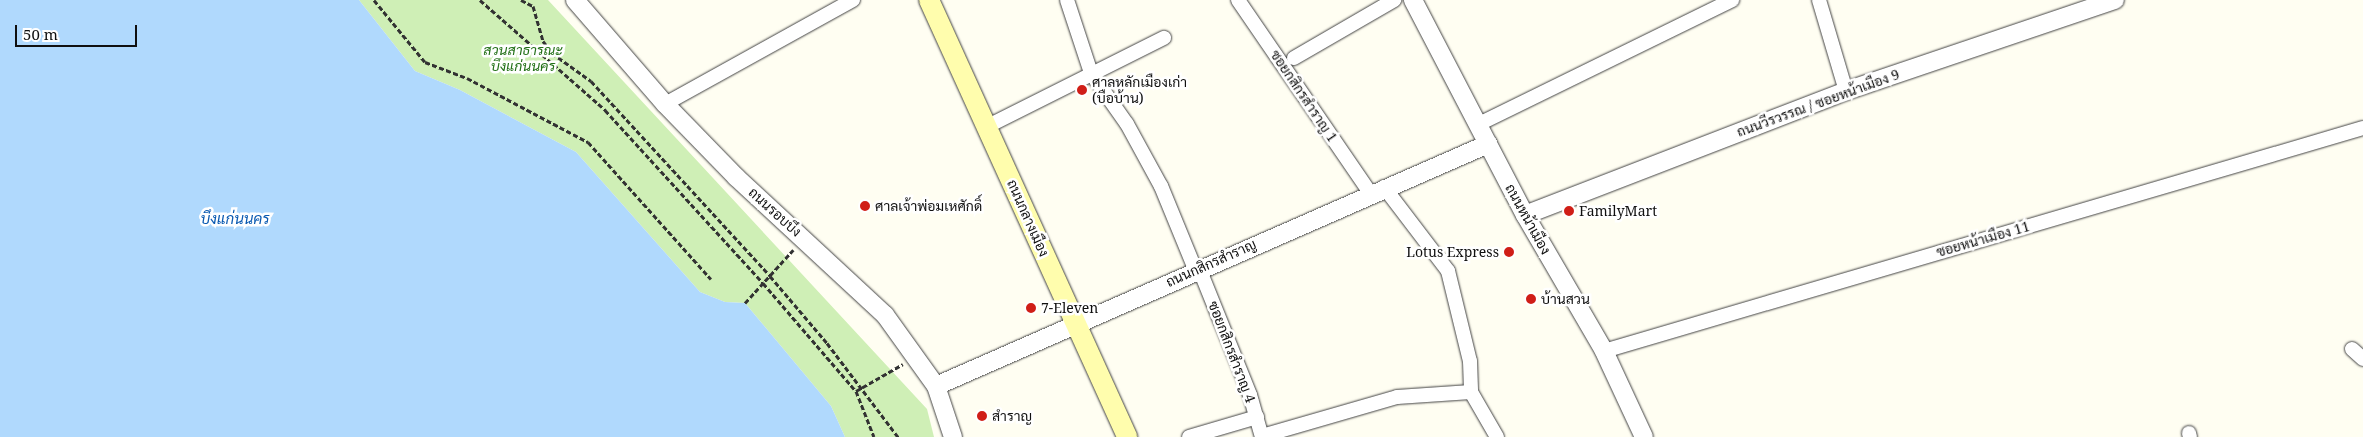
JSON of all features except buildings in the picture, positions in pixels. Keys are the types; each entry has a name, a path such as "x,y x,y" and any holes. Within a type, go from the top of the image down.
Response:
{"main road":[{"name":"ถนนกลางเมือง","path":"929,0 988,126 1075,326 1127,437"}],"street":[{"name":"ถนนรอบบึง","path":"575,0 665,104 885,315 936,386 953,437"},
{"path":"665,104 853,0"},
{"name":"ซอยกสิกรสำราญ 4","path":"1067,0 1091,73 1128,124 1161,186 1197,268 1257,418 1262,436"},
{"name":"ซอยกสิกรสำราญ 1","path":"1238,0 1377,190 1448,271 1470,362 1471,392"},
{"path":"1294,58 1394,0"},
{"name":"ถนนหน้าเมือง","path":"1413,0 1525,215 1604,351 1644,437"},
{"path":"1479,124 1732,0"},
{"path":"1819,0 1846,91"},
{"name":"ถนนวีรวรรณ / ซอยหน้าเมือง 9","path":"1525,215 1846,91 2115,0"},
{"path":"988,126 1164,38"},
{"name":"ซอยหน้าเมือง 11","path":"1604,351 2363,128"},
{"name":"ถนนกสิกรสำราญ","path":"936,386 1075,326 1197,268 1488,144"},
{"path":"2352,349 2363,359"},
{"path":"1262,436 1397,397 1471,392 1497,437"},
{"path":"1189,437 1257,418"}],"path":[{"path":"374,0 425,62 467,78 588,142 711,280"},
{"path":"480,0 605,110 763,283 856,391 874,437"},
{"path":"521,0 533,6 543,41 552,53 591,81 770,276 863,388 898,437"},
{"path":"745,302 804,238"},
{"path":"856,391 916,356"}],"green space":[{"name":"สวนสาธารณะ บึงแก่นนคร","path":"359,0 548,0 927,409 934,437 845,437 831,406 745,303 725,302 700,292 576,152 460,90 415,71"}],"water":[{"name":"บึงแก่นนคร","path":"0,0 359,0 415,71 460,90 576,152 700,292 725,302 745,303 831,406 845,437 0,437"}],"place":[{"name":"ศาลหลักเมืองเก่า (บือบ้าน)","path":"1082,90"},
{"name":"ศาลเจ้าพ่อมเหศักดิ์","path":"865,206"},
{"name":"FamilyMart","path":"1569,211"},
{"name":"Lotus Express","path":"1509,252"},
{"name":"บ้านสวน","path":"1531,299"},
{"name":"7-Eleven","path":"1031,308"},
{"name":"สำราญ","path":"982,416"}]}
